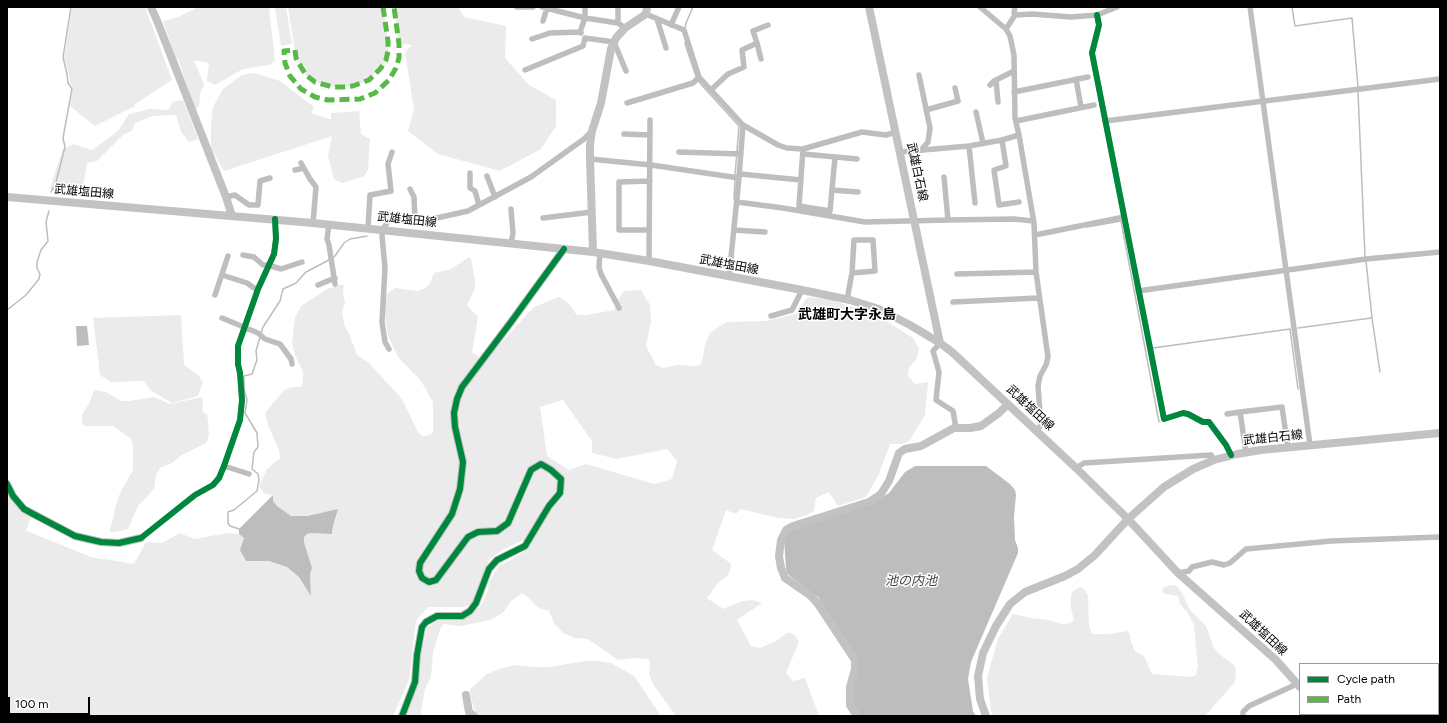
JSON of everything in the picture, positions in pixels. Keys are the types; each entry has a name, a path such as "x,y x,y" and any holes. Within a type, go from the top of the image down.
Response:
{"street":[{"path":"151,7 226,197 232,216"},
{"path":"518,7 533,7"},
{"path":"580,32 585,18 585,7"},
{"path":"618,7 622,26"},
{"path":"671,24 679,7"},
{"name":"武雄白石線","path":"869,7 940,343"},
{"path":"980,7 1006,29 1010,36 1014,55 1014,105 1035,235 1038,298 1048,357 1046,365 1040,376 1038,386 1041,425 1037,430"},
{"path":"1006,29 1015,15 1015,7"},
{"path":"1015,15 1032,14 1071,17 1097,14 1117,7"},
{"path":"1250,7 1310,446"},
{"path":"543,21 544,8 622,26"},
{"path":"619,308 601,274 599,267 592,212 590,145 592,131 601,103 611,49 622,26 646,10 657,19 684,30 699,77 743,125 778,145 787,148 803,152 857,159"},
{"path":"1097,14 1099,25 1092,52 1164,419 1183,413 1203,422 1209,422 1226,445 1231,455"},
{"path":"657,19 666,48"},
{"path":"761,59 753,31 768,25"},
{"path":"580,32 585,38 614,42"},
{"path":"532,39 550,33 580,32"},
{"path":"525,70 583,46 585,38"},
{"path":"614,42 626,71"},
{"path":"711,90 728,74 744,67 742,50 757,43"},
{"path":"990,85 996,80 1014,71"},
{"path":"919,74 930,128 928,142 920,150"},
{"path":"1014,92 1088,76"},
{"path":"627,103 693,83 699,77"},
{"path":"1076,79 1081,107"},
{"path":"1105,121 1440,79"},
{"path":"996,80 998,102"},
{"path":"926,110 958,101 955,88"},
{"path":"1016,121 1094,105"},
{"path":"976,112 983,144"},
{"path":"649,261 650,120"},
{"path":"729,277 740,176 743,125"},
{"path":"389,349 385,342 382,322 385,268 382,236 383,229 389,220 419,222 468,211 531,177 584,139 592,131"},
{"path":"803,152 862,132 886,135 896,132"},
{"path":"624,134 650,134"},
{"path":"900,152 983,144 1002,140 1019,134"},
{"path":"1002,140 1006,166 994,170 999,205 1019,202"},
{"path":"969,146 975,204"},
{"path":"368,228 370,195 391,191 388,164 392,152"},
{"path":"679,152 741,154"},
{"path":"803,152 799,206 830,211 835,157"},
{"path":"590,159 740,176 801,180"},
{"path":"296,170 303,165 316,187 313,223"},
{"path":"470,173 470,188 475,191 479,205"},
{"path":"487,176 495,197"},
{"path":"944,177 948,220"},
{"path":"226,197 235,195 249,205 258,205 260,181 270,178"},
{"path":"649,230 619,230 619,182 650,181"},
{"path":"410,189 414,197 415,222"},
{"path":"832,190 858,192"},
{"name":"武雄塩田線","path":"7,197 383,229 597,253 649,261 802,290 879,309 910,324 952,352 1037,430 1128,519 1178,572 1276,660 1298,685"},
{"path":"737,202 866,222 915,220 1033,221"},
{"path":"511,209 513,233 511,243"},
{"path":"543,218 592,212"},
{"path":"1035,235 1124,217"},
{"path":"7,484 13,496 24,509 75,536 101,542 119,543 141,538 195,495 213,486 219,478 224,466 240,420 242,400 237,354 244,328 275,247 274,219"},
{"path":"318,285 335,281 327,239 329,224"},
{"path":"734,230 765,232"},
{"path":"847,300 852,273 854,240 873,240 875,271 852,273"},
{"path":"402,716 415,682 417,655 422,627 426,622 437,616 462,616 470,611 476,603 489,569 497,560 525,546 549,506 560,493 561,480 551,470 541,464 531,470 508,522 497,531 478,532 468,537 436,580 429,582 422,578 419,571 420,563 452,514 460,489 463,462 455,427 454,414 457,399 462,387 564,249"},
{"path":"1138,291 1366,259 1440,252"},
{"path":"243,255 254,257 263,265 281,269 302,262"},
{"path":"215,295 228,256"},
{"path":"957,274 1036,272"},
{"path":"222,275 247,283 258,289"},
{"path":"771,316 792,310 802,290"},
{"path":"953,302 1038,298"},
{"path":"222,318 260,334 265,339 280,344 291,359 292,364"},
{"path":"940,343 933,350 939,372 936,400 953,411 956,428"},
{"path":"857,716 850,705 850,687 855,669 855,660 818,604 811,596 785,578 781,568 779,556 781,540 786,530 793,526 869,502 881,494 889,481 899,453 905,449 921,446 954,428 981,426 999,413 1008,404"},
{"path":"1227,414 1282,407 1288,448"},
{"path":"1240,412 1246,452"},
{"name":"武雄白石線","path":"986,716 980,700 978,676 983,653 996,626 1010,604 1025,592 1065,576 1078,569 1095,555 1128,519 1164,487 1193,469 1214,460 1246,452 1440,433"},
{"path":"1076,468 1084,463 1211,455 1214,460"},
{"path":"224,466 249,474"},
{"path":"1178,572 1189,571 1192,567 1212,562 1224,565 1230,563 1246,549 1331,541 1440,537"},
{"path":"1242,716 1243,712 1249,706 1298,685"},
{"path":"466,695 469,712 474,716"}],"shaded area":[{"path":"72,7 145,7 172,80 135,104 135,106 95,126 70,106 73,88 70,83 64,57"},
{"path":"196,7 269,7 275,61 269,65 243,69 215,85 207,81 209,63 194,60 204,85 200,93 199,107 195,109 163,21 178,17 195,9"},
{"path":"275,7 286,7 292,44 281,46"},
{"path":"288,7 383,7 388,41 386,60 381,68 369,80 353,86 333,87 315,82 306,75 296,58"},
{"path":"394,7 458,7 464,17 506,26 505,58 529,85 556,100 556,126 541,149 500,171 438,154 408,131 414,109 405,53 412,45 399,44"},
{"path":"254,73 280,81 314,107 311,113 331,119 331,113 359,111 361,134 370,139 368,170 364,176 342,183 334,179 328,156 332,136 224,171 211,148 213,107 223,89 242,75"},
{"path":"183,100 198,139 189,142 181,132 176,115 152,116 135,123 132,131 124,134 97,161 87,163 82,192 75,196 55,193 50,188 63,149 74,144 92,150 118,131 129,114 150,109 168,110 173,102"},
{"path":"469,257 471,259 475,289 467,305 478,317 472,352 485,360 534,307 559,297 567,302 578,315 587,315 614,310 624,291 641,290 650,305 651,322 646,346 656,365 664,368 677,365 699,365 702,362 705,345 710,333 726,322 766,321 796,314 806,299 810,297 832,300 880,317 913,338 919,349 917,358 909,368 908,376 915,384 928,382 925,415 910,440 903,444 890,444 878,476 866,497 838,506 829,492 816,498 814,511 794,519 779,518 740,509 736,514 726,510 712,550 730,563 731,567 728,575 717,584 707,598 723,609 743,601 752,600 762,603 737,620 751,646 760,648 776,641 787,633 795,635 799,642 786,673 793,681 805,678 819,716 676,716 653,684 649,674 650,661 647,659 634,658 618,660 588,639 575,638 563,633 554,623 549,611 537,607 522,593 510,602 504,612 490,620 461,626 444,624 441,627 433,652 431,677 425,689 421,716 406,716 427,628 437,620 467,614 479,608 485,598 489,582 498,567 524,552 526,539 502,550 489,560 472,604 463,607 429,607 416,621 409,680 393,716 7,716 7,492 31,517 25,534 27,531 91,557 134,564 146,542 162,543 180,533 194,539 228,533 239,534 244,538 241,550 246,561 269,561 287,567 299,577 311,595 310,574 312,568 304,542 304,537 311,533 329,534 333,532 333,526 338,509 307,516 291,516 273,502 273,495 265,494 260,488 260,484 267,469 280,458 279,450 268,425 265,413 284,390 292,387 301,387 303,383 303,372 295,355 292,343 295,318 301,306 327,289 344,285 343,294 345,302 342,311 344,324 357,355 369,363 402,399 418,432 425,436 430,435 433,432 433,402 421,381 398,357 388,336 383,299 395,288 417,291 425,288 429,285 434,273 451,269","holes":["563,400 592,441 592,453 617,459 667,449 677,461 672,479 654,484 586,464 569,470 547,456 540,407"]},
{"path":"181,315 184,365 198,375 203,382 198,396 172,403 150,390 144,381 111,382 100,375 93,318"},
{"path":"94,390 106,392 121,401 154,397 170,404 202,397 203,412 207,414 209,435 206,443 182,455 172,463 160,468 156,475 154,489 138,506 128,529 115,532 110,532 110,528 120,493 133,470 133,447 131,439 113,426 85,426 82,423 82,414 89,404"},
{"path":"1175,585 1181,591 1190,610 1206,626 1214,648 1219,654 1234,665 1236,669 1235,682 1205,716 993,716 987,678 998,639 1013,614 1049,620 1062,624 1070,623 1074,620 1071,608 1071,595 1073,591 1081,587 1088,596 1089,626 1092,634 1110,634 1127,631 1130,634 1131,642 1135,651 1144,656 1152,674 1192,677 1196,675 1198,667 1194,625 1188,613 1180,604 1178,596 1162,592 1163,588"},
{"path":"585,661 611,663 634,676 661,716 476,716 470,689 487,674 499,669 516,665 549,667"}],"water":[{"path":"76,326 87,326 89,345 77,346"},
{"name":"池の内池","path":"915,466 986,466 1010,484 1015,490 1015,540 1018,553 971,662 968,679 973,711 976,716 860,716 852,702 856,655 818,597 791,577 787,573 786,569 784,539 790,531 878,500 889,493 905,472"},
{"path":"273,495 273,501 277,506 291,516 307,516 338,509 332,534 311,533 304,537 304,542 312,568 310,574 311,596 299,577 287,567 269,561 246,561 240,550 244,538 239,534 239,529"}],"waterway":[{"path":"51,192 56,182 65,147 63,138 72,89 68,83 63,57 71,7"},
{"path":"685,29 693,7"},
{"path":"1292,7 1295,26 1352,18 1358,87"},
{"path":"685,43 696,76"},
{"path":"698,81 739,126 735,175"},
{"path":"1358,91 1365,257"},
{"path":"735,179 735,200"},
{"path":"7,310 26,295 39,279 40,274 37,268 37,262 41,250 48,241 46,222 49,211"},
{"path":"1087,227 1121,221 1159,422"},
{"path":"332,258 344,243 350,239 367,236"},
{"path":"261,333 263,327 280,301 283,289 296,283 306,272 329,260"},
{"path":"1366,261 1380,372"},
{"path":"1298,328 1371,318"},
{"path":"1153,348 1290,329 1298,389"},
{"path":"239,529 230,526 228,523 228,512 234,510 257,491 259,480 258,474 252,469 254,452 258,447 257,433 245,413 247,400 244,389 244,376 252,374 257,360 256,351 260,337"}],"marked path":[{"path":"383,7 388,51 386,60 381,68 369,80 353,86 333,87 315,82 306,75 296,58 295,50 284,51 285,63 290,76 301,89 315,97 328,100 360,99 375,93 389,80 396,68 399,58 399,44 394,7"}],"cycle path":[{"path":"1097,15 1099,25 1092,53 1164,419 1183,413 1203,422 1209,422 1226,445 1231,455"},
{"path":"7,484 13,496 24,509 35,515 75,536 101,542 119,543 141,538 195,495 213,485 219,478 224,466 240,420 242,400 238,364 238,346 258,289 274,254 276,239 275,219"},
{"path":"402,716 415,682 417,655 422,627 426,622 437,616 462,616 470,611 476,603 489,569 497,560 525,546 549,506 560,493 561,479 551,470 541,464 531,470 508,523 497,531 478,532 468,537 436,580 429,582 422,578 419,571 420,563 452,514 460,489 463,462 455,427 454,413 457,399 462,387 564,249"}],"district":[{"name":"武雄町大字永島","path":"847,315"}]}
